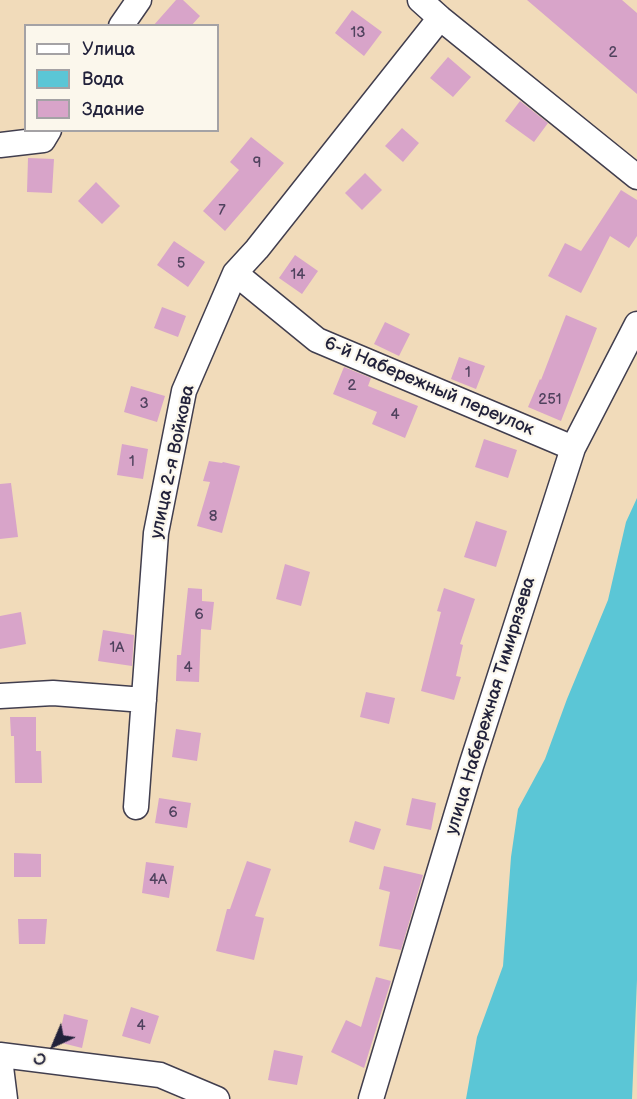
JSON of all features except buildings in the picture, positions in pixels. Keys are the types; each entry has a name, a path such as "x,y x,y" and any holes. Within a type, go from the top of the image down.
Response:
{"street":[{"path":"122,24 139,0"},
{"path":"420,0 637,177"},
{"name":"улица 2-я Войкова","path":"136,807 156,533 184,391 235,273 257,249 440,18"},
{"path":"0,145 44,140 48,132"},
{"name":"6-й Набережный переулок","path":"235,273 317,340 573,448"},
{"name":"улица Набережная Тимирязева","path":"371,1099 471,766 573,448 637,324"},
{"path":"0,696 53,693 144,700"},
{"path":"5,1099 0,1057 160,1075 217,1099"}],"water":[{"path":"637,498 637,980 632,1099 466,1099 477,1037 503,966 511,857 518,809 545,759 608,600 626,522"}]}
